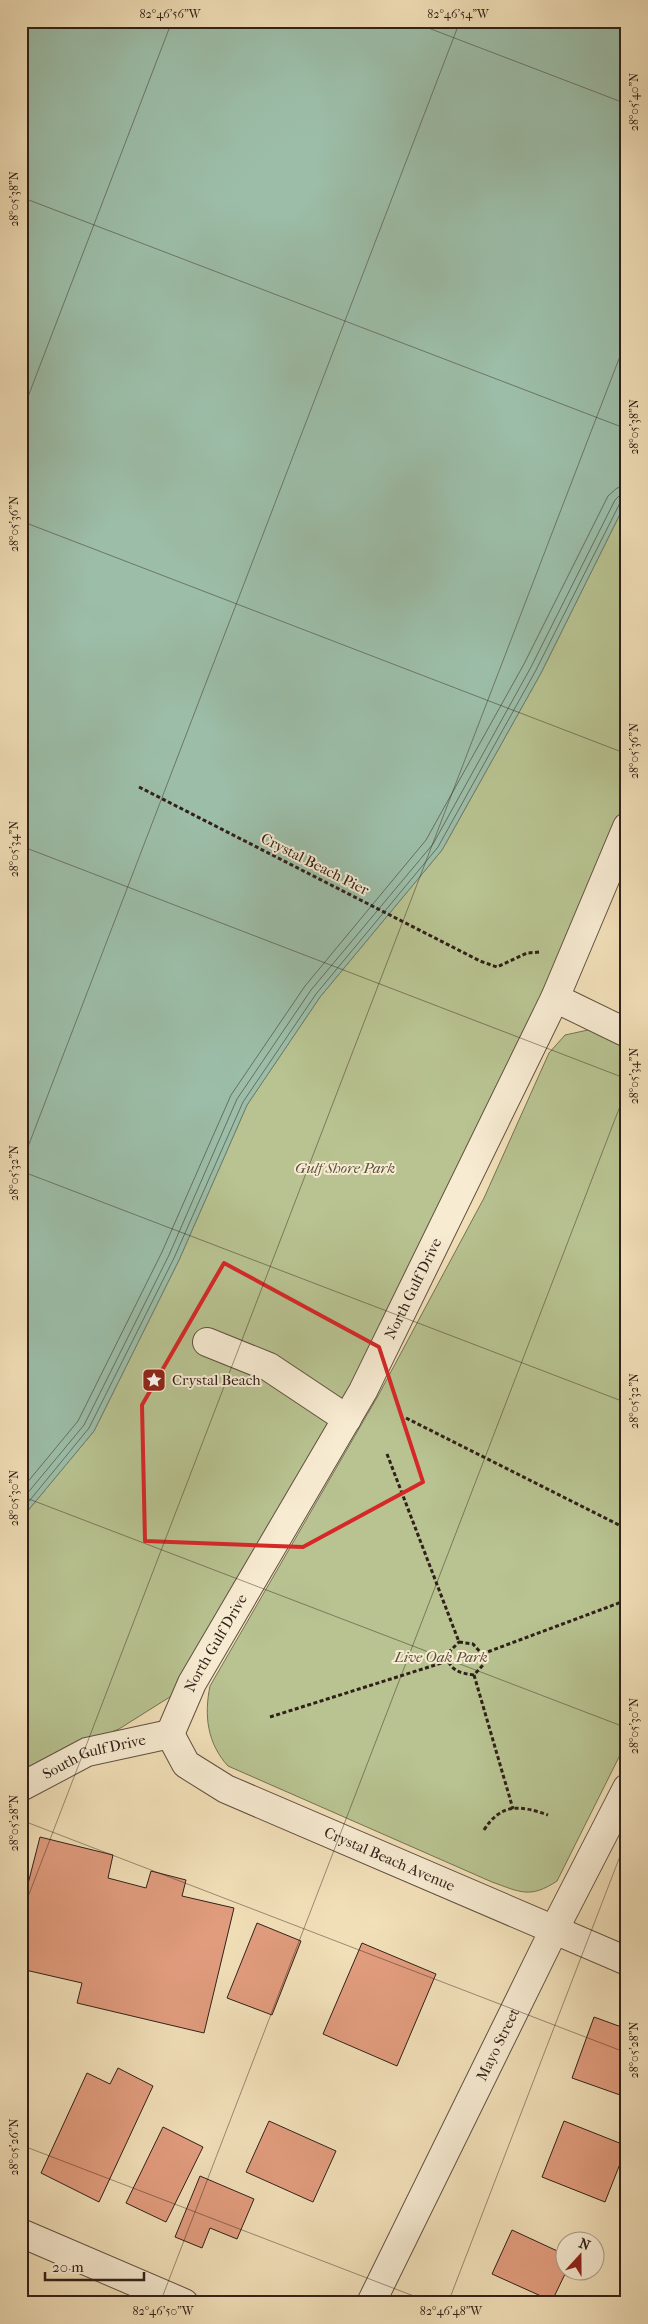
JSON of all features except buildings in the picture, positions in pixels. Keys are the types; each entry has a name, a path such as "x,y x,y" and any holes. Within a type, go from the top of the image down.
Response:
{"street":[{"name":"North Gulf Drive","path":"170,1734 192,1683 363,1391 555,998 627,827"},
{"path":"555,998 627,1033"},
{"path":"207,1342 269,1367 347,1419"},
{"name":"South Gulf Drive","path":"21,1787 87,1752 170,1734"},
{"name":"Crystal Beach Avenue","path":"170,1734 186,1764 226,1789 627,1961"},
{"name":"Mayo Street","path":"371,2303 554,1930 627,1788"},
{"path":"21,2233 184,2303"}],"path":[{"name":"Crystal Beach Pier","path":"139,787 480,961 497,967 527,953 549,950 573,955"},
{"path":"406,1418 627,1529"},
{"path":"388,1454 458,1642"},
{"path":"482,1654 627,1600"},
{"path":"458,1642 473,1644 482,1654 483,1666 474,1675"},
{"path":"458,1642 450,1651 448,1661 453,1669 460,1673 474,1675"},
{"path":"270,1717 448,1661"},
{"path":"474,1675 513,1808"},
{"path":"484,1830 492,1817 513,1808 528,1808 548,1814"}],"highlighted area":[{"path":"224,1263 379,1347 423,1482 303,1547 145,1541 142,1405"}],"green space":[{"name":"Gulf Shore Park","path":"626,502 627,836 363,1391 192,1683 119,1729 48,1757 21,1775 21,1519 94,1431 179,1260 247,1105 320,997 442,850 541,673"},
{"name":"Live Oak Park","path":"588,1030 627,1043 627,1741 557,1881 548,1887 525,1892 492,1882 228,1766 215,1748 211,1738 207,1708 210,1686 379,1394 484,1198 549,1053 565,1035"}],"water":[{"path":"21,21 627,21 627,500 541,673 442,850 320,997 247,1105 179,1260 94,1431 21,1519"}],"place":[{"name":"Crystal Beach","path":"154,1380"}]}
